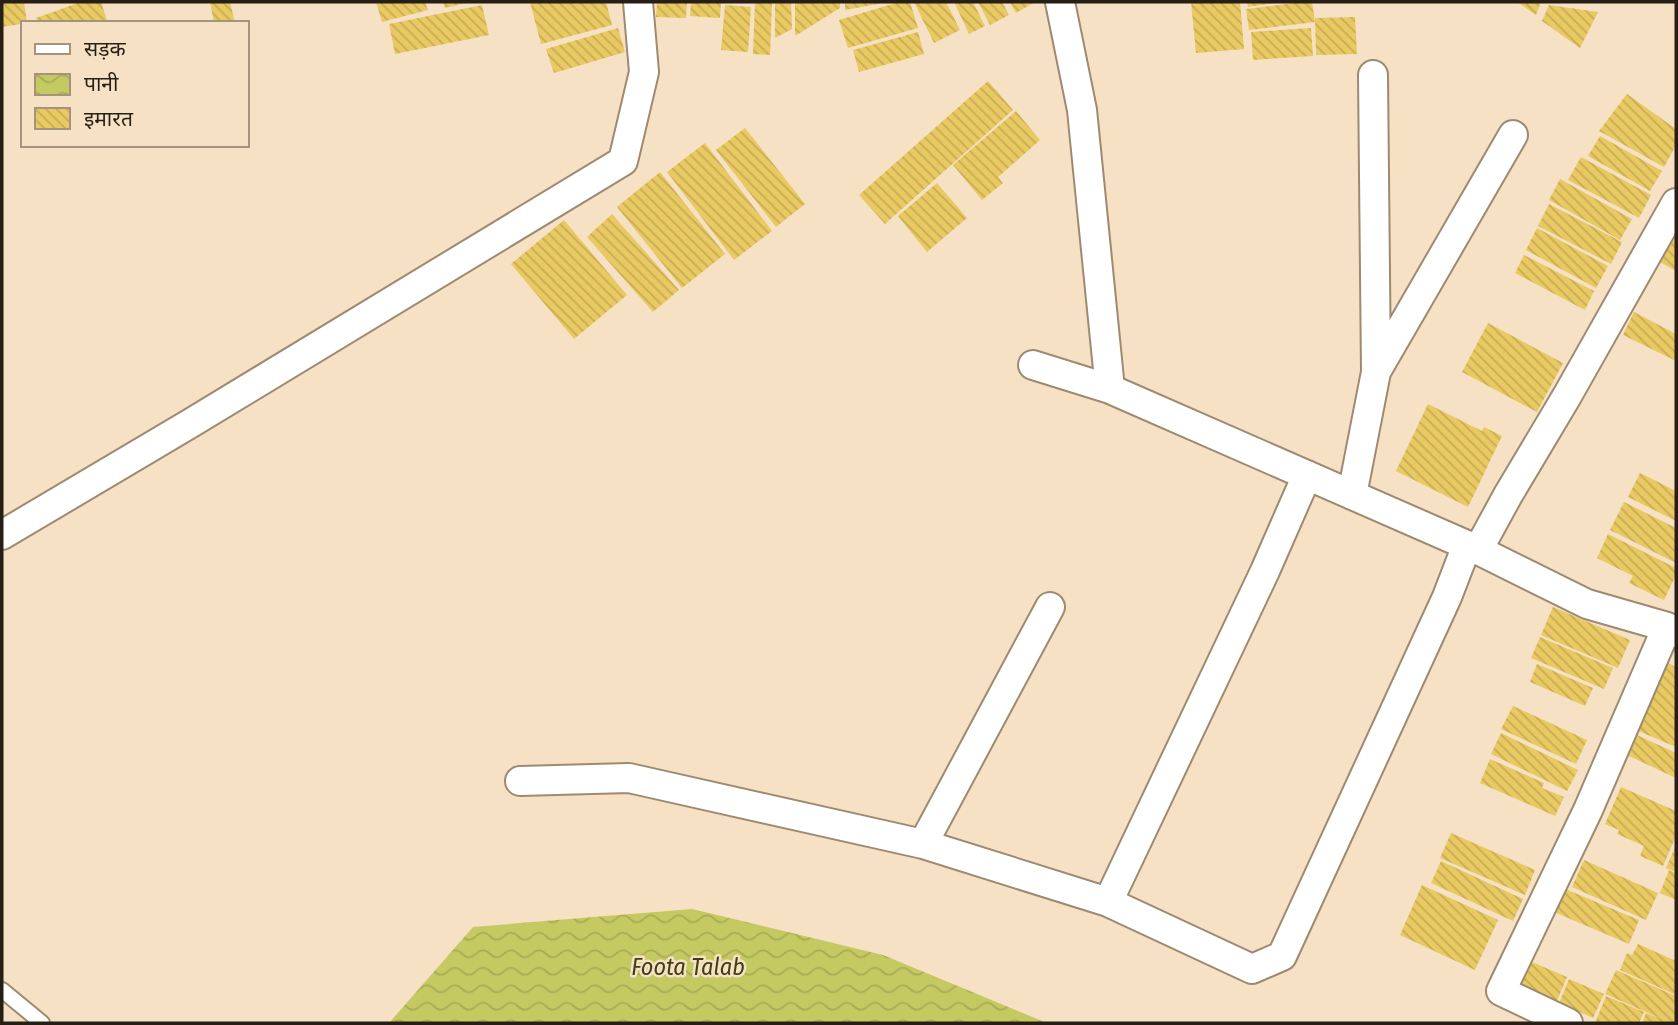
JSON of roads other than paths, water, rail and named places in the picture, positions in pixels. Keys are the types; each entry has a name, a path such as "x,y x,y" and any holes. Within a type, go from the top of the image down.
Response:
{"street":[{"path":"2,535 623,161 644,72 638,2"},
{"path":"1060,2 1082,110 1110,389"},
{"path":"1352,495 1376,372 1373,75"},
{"path":"1376,372 1513,135"},
{"path":"520,781 629,778 923,844 1108,902 1252,969 1282,956 1447,597 1473,548 1567,396 1676,203"},
{"path":"1033,365 1110,389 1473,548 1587,604 1672,630 1501,990 1568,1023"},
{"path":"1108,902 1265,571 1307,475"},
{"path":"923,844 1050,607"}],"lane":[{"path":"2,990 42,1023"}],"water":[{"name":"Foota Talab","path":"692,909 883,955 1047,1023 389,1023 473,927"}]}
